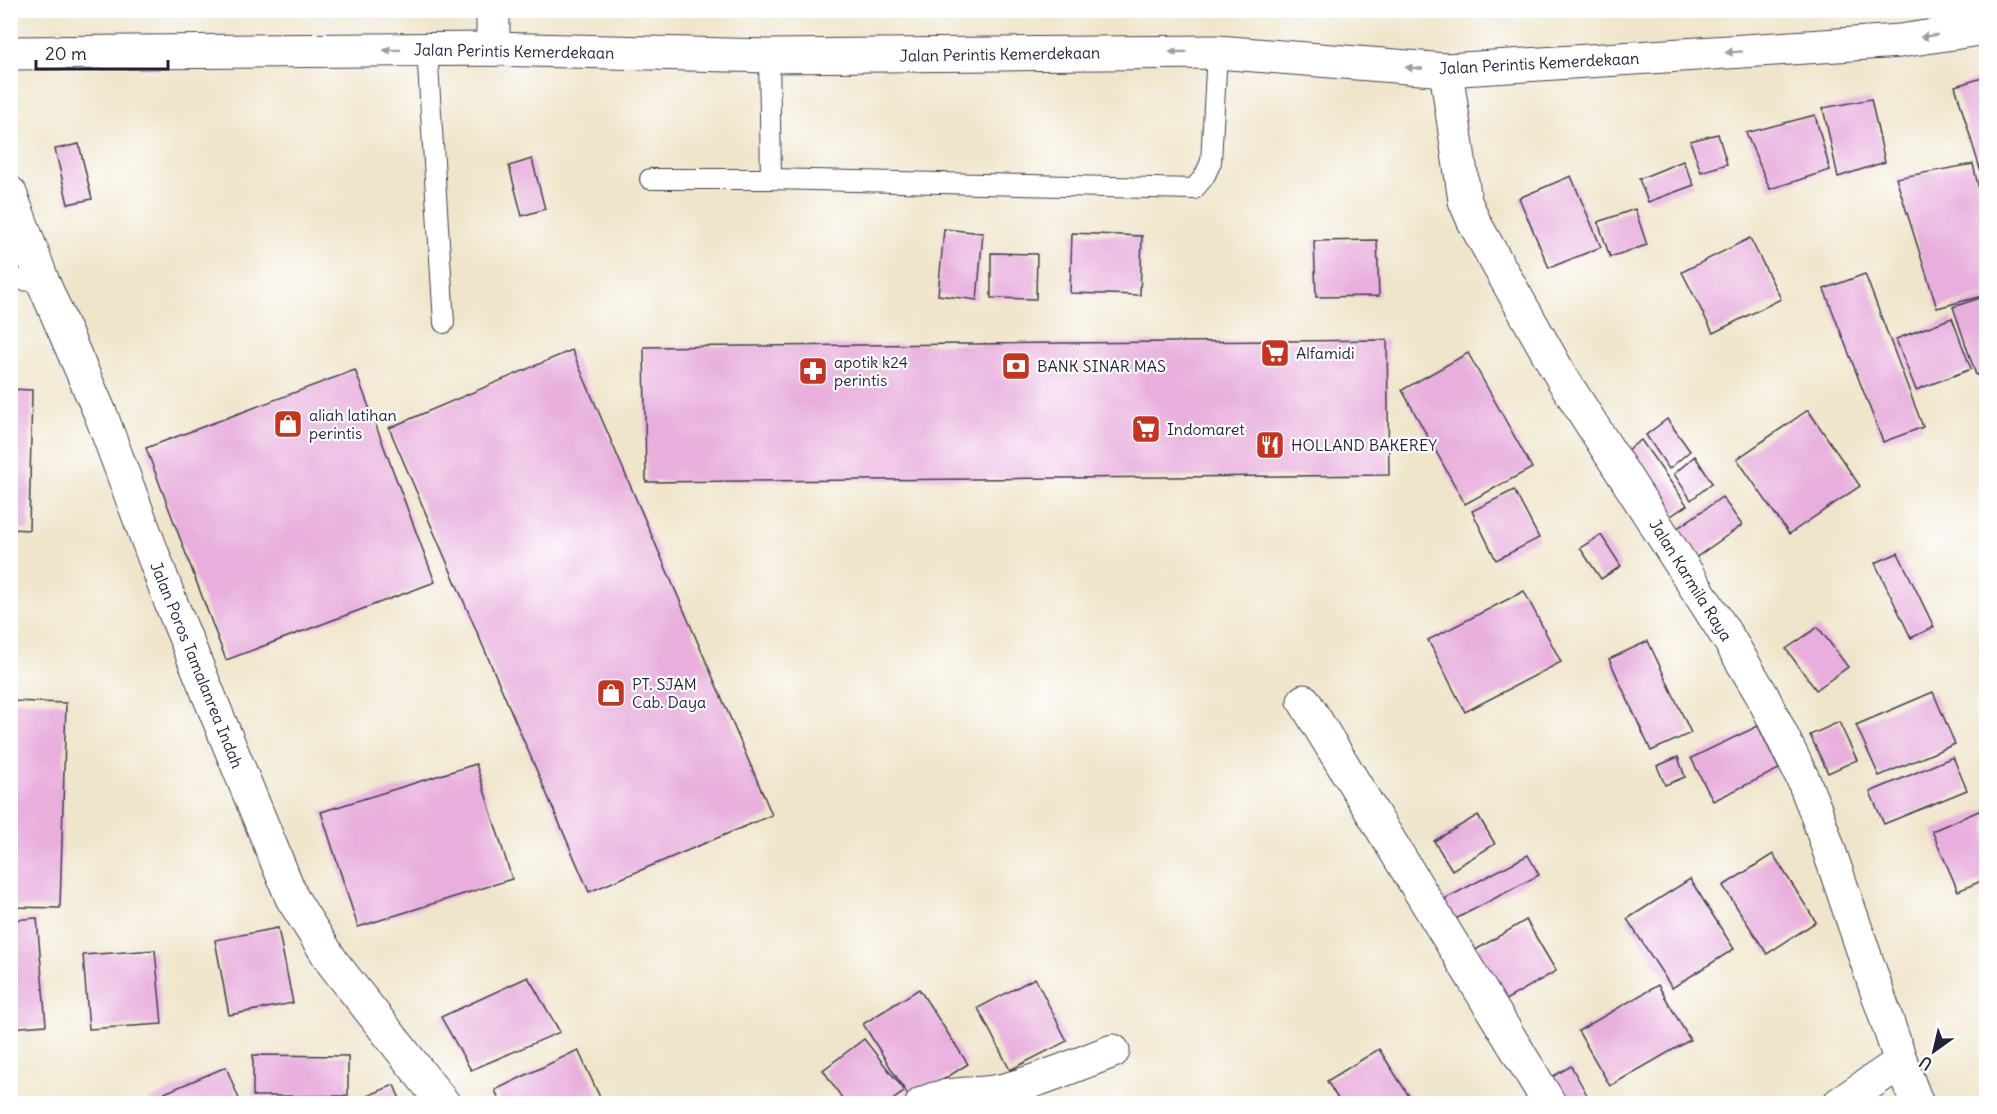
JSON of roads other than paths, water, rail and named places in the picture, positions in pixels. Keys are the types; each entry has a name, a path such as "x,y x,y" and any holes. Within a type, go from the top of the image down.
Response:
{"main road":[{"path":"493,10 493,49"},
{"name":"Jalan Perintis Kemerdekaan","path":"10,53 427,49 769,56 1217,52 1446,70 1900,41 1986,28"},
{"name":"Jalan Karmila Raya","path":"1446,70 1465,201 1475,224 1562,378 1730,641 1774,718 1816,812 1917,1104"},
{"name":"Jalan Poros Tamalanrea Indah","path":"10,194 43,282 101,415 171,603 292,898 333,963 444,1104"},
{"path":"1304,701 1550,1104"},
{"path":"922,1104 931,1099 946,1096 1007,1090 1113,1051"},
{"path":"1839,1104 1901,1062"}],"lane":[{"path":"427,49 444,323"},
{"path":"650,179 771,179 1194,189 1204,177 1211,162 1217,52"},
{"path":"769,56 771,179"},
{"path":"10,279 43,282"}],"place":[{"name":"Alfamidi","path":"1275,353"},
{"name":"BANK SINAR MAS","path":"1016,366"},
{"name":"apotik k24 perintis","path":"813,371"},
{"name":"aliah latihan perintis","path":"288,424"},
{"name":"Indomaret","path":"1146,429"},
{"name":"HOLLAND BAKEREY","path":"1270,445"},
{"name":"PT. SJAM Cab. Daya","path":"611,693"}]}
